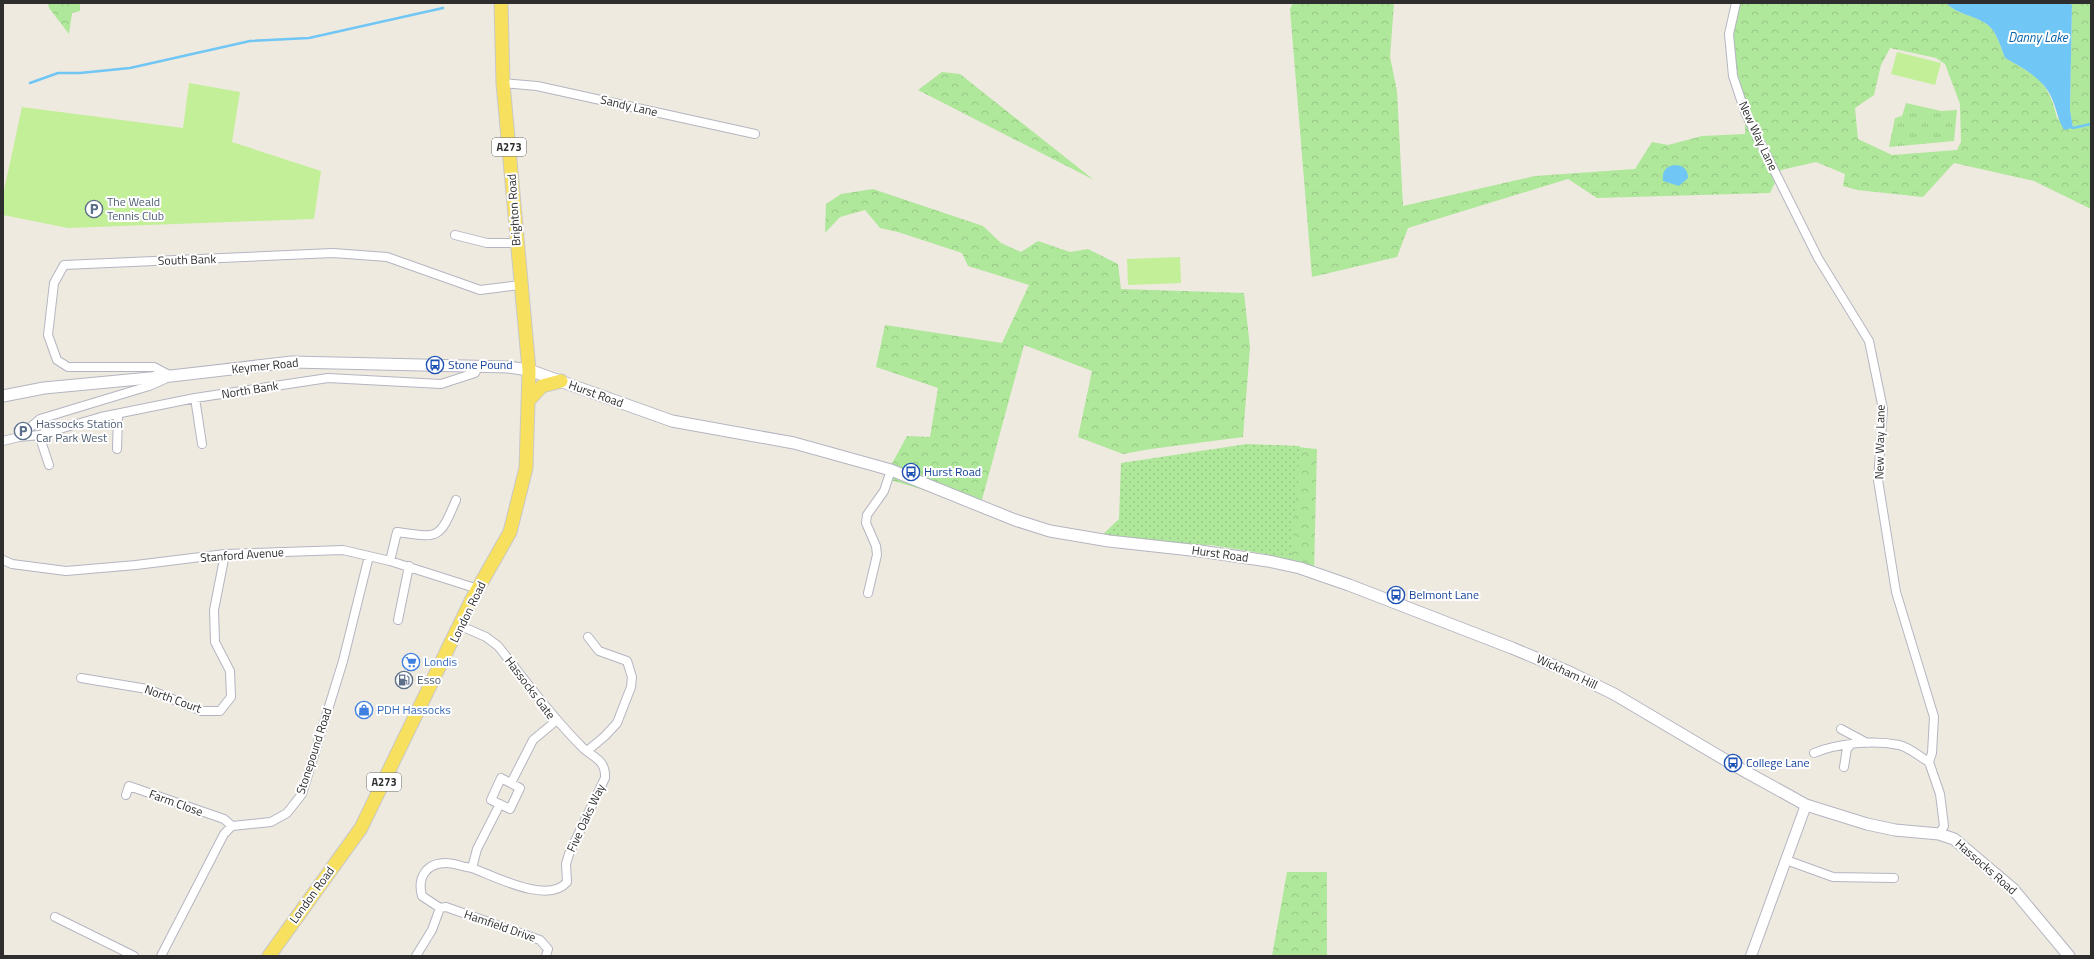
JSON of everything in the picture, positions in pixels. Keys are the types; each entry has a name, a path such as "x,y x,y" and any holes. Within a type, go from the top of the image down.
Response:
{"main road":[{"name":"Brighton Road","path":"501,3 503,83 520,285 529,370"},
{"name":"Keymer Road","path":"3,396 44,388 171,376 292,362 479,365 529,370"},
{"name":"Hurst Road","path":"529,370 672,421 794,444 891,470 1001,515 1050,530 1109,541 1200,551 1261,560 1314,572"},
{"name":"London Road","path":"269,956 361,828 478,589 510,532 526,468 529,370"},
{"path":"529,400 542,386 561,381"},
{"name":"Wickham Hill","path":"1314,572 1512,648 1567,671 1614,694 1739,768 1806,805"},
{"name":"Hassocks Road","path":"1806,805 1867,824 1895,830 1938,834 1954,839 2013,889 2069,956"}],"street":[{"name":"New Way Lane","path":"1736,3 1729,34 1733,76 1745,112 1818,258 1869,341 1883,409 1878,480 1896,592 1934,717 1932,753 1929,762 1940,794 1944,826 1938,834"},
{"name":"Sandy Lane","path":"503,83 537,86 755,134"},
{"path":"455,235 487,243 517,243"},
{"name":"South Bank","path":"171,376 154,367 68,367 57,360 48,335 54,283 64,266 333,253 387,257 480,290 520,285"},
{"name":"North Bank","path":"3,441 19,437 39,436 101,417 118,415 195,398 328,378 441,384 475,373 479,365"},
{"path":"19,437 40,419 149,386 171,376"},
{"path":"195,398 202,444"},
{"path":"117,449 118,415"},
{"path":"39,436 49,466"},
{"path":"868,593 878,555 876,546 866,523 867,515 884,491 891,470"},
{"path":"390,561 397,532 426,536 436,534 444,527 456,500"},
{"name":"Stanford Avenue","path":"3,560 12,564 66,571 136,566 226,554 342,550 408,566 478,589"},
{"name":"North Court","path":"81,678 147,689 202,711 220,711 232,697 230,671 215,642 214,610 226,554"},
{"name":"Stonepound Road","path":"232,826 271,822 287,813 302,794 320,730 343,661 369,556"},
{"path":"398,620 408,566"},
{"name":"Hassocks Gate","path":"461,626 486,637 498,646 557,720 533,740 511,783"},
{"path":"587,751 605,736 617,723 631,687 632,678 627,661 599,651 588,637"},
{"name":"Five Oaks Way","path":"472,868 518,887 531,890 558,889 564,886 567,882 566,864 569,854 605,778 603,764 587,751 557,720"},
{"path":"1841,729 1867,743"},
{"path":"1814,753 1828,747 1867,743 1900,745 1929,762"},
{"path":"1844,767 1847,748 1851,745"},
{"path":"501,778 511,783 520,788 510,809 491,800 501,778"},
{"name":"Farm Close","path":"126,795 129,786 224,819 232,826"},
{"path":"416,956 432,930 440,908 422,896 419,886 426,871 436,865 446,863 472,868 477,849 500,804"},
{"path":"1751,956 1806,805"},
{"path":"162,956 224,834 232,826"},
{"path":"1786,860 1833,877 1894,878"},
{"name":"Hamfield Drive","path":"440,908 446,907 540,940 548,949 546,956"},
{"path":"56,917 134,956"}],"green space":[{"path":"48,3 80,3 80,11 72,13 69,34 49,8"},
{"path":"1293,3 1394,3 1390,57 1397,91 1403,206 1535,176 1635,169 1652,142 1668,145 1702,136 1745,134 1745,112 1737,90 1729,34 1736,3 1946,3 1955,10 1980,20 1989,26 1998,39 2005,58 2025,69 2040,81 2050,96 2057,118 2073,128 2070,110 2072,5 2069,3 2091,3 2091,209 2034,181 1954,163 1923,197 1857,190 1843,186 1845,174 1816,162 1781,170 1770,193 1597,198 1568,179 1408,228 1397,257 1312,277 1290,9","holes":["1890,48 1936,58 1945,64 1960,104 1961,142 1957,150 1892,155 1858,139 1855,108 1874,95 1881,65"]},
{"path":"1897,52 1941,63 1935,85 1891,74"},
{"path":"942,72 960,74 1094,180 918,90"},
{"path":"189,83 240,92 232,142 321,171 314,219 68,228 3,215 3,195 22,107 183,128"},
{"path":"1906,103 1941,111 1957,110 1954,141 1889,147 1895,118 1902,116"},
{"path":"873,189 983,226 1001,243 1021,252 1038,241 1070,252 1088,249 1118,264 1121,289 1244,293 1250,347 1243,437 1123,454 1078,437 1092,371 1024,345 980,507 884,478 907,436 930,437 938,388 876,367 885,325 1002,343 1029,285 968,266 962,253 898,232 880,228 865,210 840,217 825,233 826,204 841,194"},
{"path":"1180,257 1181,283 1128,285 1127,259"},
{"path":"1247,444 1300,446 1291,558 1211,545 1163,545 1100,537 1119,519 1121,463"},
{"path":"1277,445 1317,449 1314,572 1268,561"},
{"path":"1287,872 1327,872 1327,956 1272,956"}],"water":[{"name":"Danny Lake","path":"1946,3 2069,3 2072,5 2070,110 2073,128 2064,130 2053,101 2045,86 2033,75 2005,58 1998,39 1989,26 1980,20 1955,10"},
{"path":"1674,165 1684,168 1688,175 1688,178 1679,186 1663,181 1665,170"}],"waterway":[{"path":"30,83 58,73 80,73 130,68 250,41 309,38 443,8"},
{"path":"2073,128 2091,124"}],"place":[{"name":"The Weald Tennis Club","path":"94,209"},
{"name":"Stone Pound","path":"435,365"},
{"name":"Hassocks Station Car Park West","path":"23,431"},
{"name":"Hurst Road","path":"911,472"},
{"name":"Belmont Lane","path":"1396,595"},
{"name":"Londis","path":"411,662"},
{"name":"Esso","path":"404,680"},
{"name":"PDH Hassocks","path":"364,710"},
{"name":"College Lane","path":"1733,763"}]}
